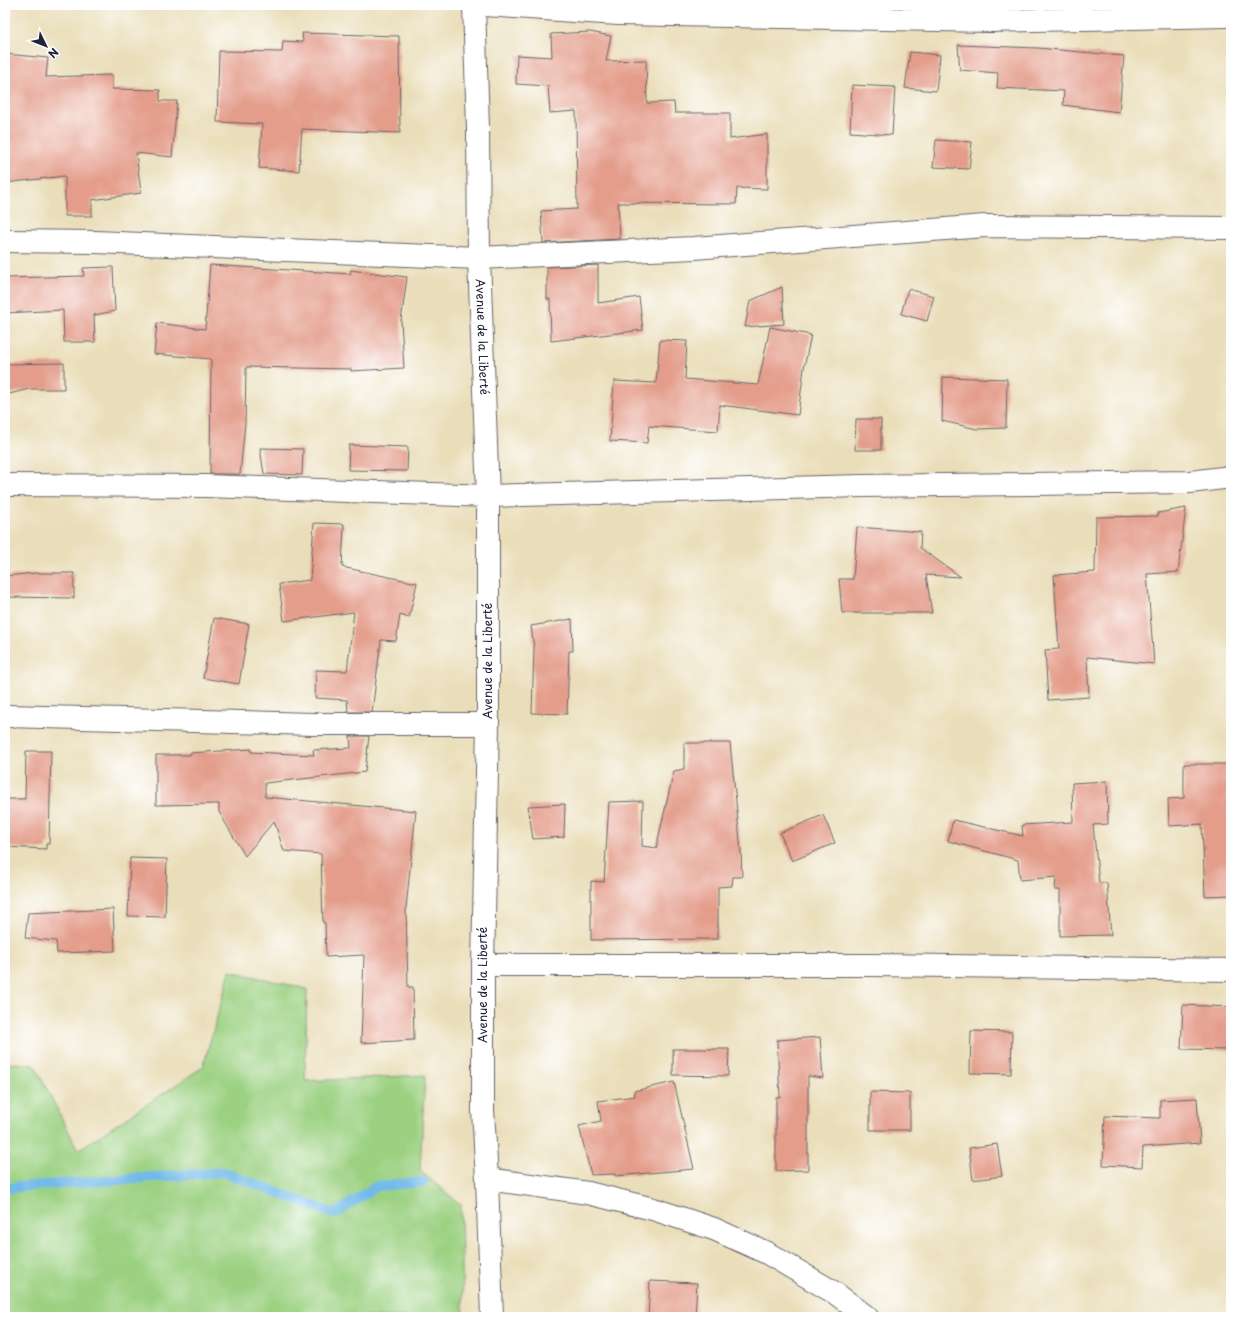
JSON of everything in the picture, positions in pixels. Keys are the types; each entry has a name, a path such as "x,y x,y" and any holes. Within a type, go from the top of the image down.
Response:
{"street":[{"name":"Avenue de la Liberté","path":"474,5 478,128 479,258 488,496 488,724 483,965 483,1110 492,1317"},
{"path":"484,5 618,14 990,21 1226,16"},
{"path":"5,241 95,242 479,258 694,248 985,226 1231,228"},
{"path":"5,485 206,486 488,496 862,486 1190,482 1231,477"},
{"path":"5,716 314,724 488,724"},
{"path":"483,965 875,965 1231,970"},
{"path":"487,1179 588,1193 653,1209 714,1229 767,1253 834,1293 867,1317"}],"green space":[{"path":"230,971 307,989 305,1081 425,1075 420,1171 461,1205 463,1317 5,1317 5,1063 34,1064 78,1150 203,1067"}],"building":[{"path":"590,32 611,36 606,61 646,60 647,103 674,102 675,113 730,113 730,139 767,134 767,189 737,188 736,204 618,203 620,239 543,243 541,211 577,209 576,111 550,113 548,86 516,84 517,55 552,57 551,34"},
{"path":"302,33 399,36 400,133 302,129 299,171 259,168 262,124 217,122 219,51 282,52 283,41 303,42"},
{"path":"958,45 1038,48 1124,56 1119,112 1063,105 1064,91 997,88 998,73 960,70"},
{"path":"910,52 940,55 936,91 905,88"},
{"path":"5,54 48,58 46,77 112,75 112,89 160,90 160,101 177,101 172,157 136,153 141,193 92,200 92,216 65,216 65,176 5,183"},
{"path":"852,85 895,87 892,135 850,132"},
{"path":"936,140 972,142 969,169 933,167"},
{"path":"210,265 351,274 350,270 407,277 401,321 404,368 351,371 351,369 246,367 245,424 240,474 210,474 211,359 154,354 157,323 205,329"},
{"path":"598,265 598,303 639,297 643,330 551,341 550,299 547,299 547,267"},
{"path":"113,267 115,311 94,315 95,342 64,342 63,310 5,313 5,278 84,276 83,268"},
{"path":"782,287 784,324 745,327 750,301"},
{"path":"908,289 934,296 927,321 901,314"},
{"path":"770,327 811,335 804,368 798,415 720,405 718,431 649,426 647,443 610,441 614,381 656,383 660,340 687,341 685,379 758,385"},
{"path":"64,363 64,389 29,389 5,395 5,364"},
{"path":"943,377 1007,379 1006,428 977,429 942,421"},
{"path":"856,419 881,419 881,450 855,450"},
{"path":"349,445 408,447 407,471 348,470"},
{"path":"260,448 303,449 302,475 264,474"},
{"path":"1186,508 1178,572 1147,574 1154,664 1087,657 1089,697 1048,700 1045,650 1059,649 1054,575 1095,572 1096,517 1158,516 1158,513"},
{"path":"314,523 344,524 342,567 417,583 409,618 400,615 396,641 381,640 372,712 348,712 347,700 315,698 316,670 347,671 354,612 284,621 279,584 310,580"},
{"path":"857,527 921,532 920,548 961,577 926,575 932,613 842,613 839,579 853,579"},
{"path":"36,573 74,573 74,598 5,597 5,576"},
{"path":"214,618 249,624 239,684 203,678"},
{"path":"572,619 573,651 569,651 567,714 532,713 534,648 531,626"},
{"path":"350,736 369,736 365,772 265,783 265,797 416,811 406,908 408,987 413,987 414,1040 361,1043 364,955 326,957 325,923 323,923 321,854 284,851 274,821 245,856 219,812 219,804 156,805 156,755 190,755 190,753 251,749 251,752 314,755 313,750 351,748"},
{"path":"684,743 730,743 741,851 742,877 733,877 732,886 718,887 718,939 591,940 591,881 604,882 609,802 643,801 642,846 656,848 674,771 684,769"},
{"path":"26,751 51,751 49,844 46,844 46,849 5,847 5,799 25,799"},
{"path":"1184,764 1231,764 1231,895 1205,896 1202,824 1169,826 1168,799 1184,798"},
{"path":"1107,781 1108,824 1093,825 1099,883 1107,883 1111,935 1060,936 1060,890 1055,890 1056,877 1020,880 1018,860 948,841 953,820 1023,836 1022,825 1073,822 1072,783"},
{"path":"565,804 564,837 533,839 528,806"},
{"path":"823,815 835,843 792,861 780,833"},
{"path":"130,858 167,859 165,917 128,916"},
{"path":"113,909 115,951 57,953 56,941 25,938 28,913"},
{"path":"1183,1005 1231,1007 1231,1050 1181,1049"},
{"path":"971,1031 1012,1032 1011,1074 970,1073"},
{"path":"820,1037 823,1078 808,1076 808,1170 776,1171 776,1097 780,1097 777,1040"},
{"path":"673,1049 729,1049 728,1076 673,1075"},
{"path":"674,1082 694,1169 615,1176 615,1174 591,1175 579,1126 601,1121 598,1101 635,1096 634,1091"},
{"path":"870,1092 910,1093 910,1130 870,1130"},
{"path":"1197,1098 1200,1143 1143,1147 1142,1167 1103,1165 1105,1116 1160,1118 1160,1100"},
{"path":"997,1144 1002,1176 973,1180 969,1148"},
{"path":"650,1281 697,1283 695,1317 648,1317"}],"waterway":[{"path":"5,1189 223,1172 335,1214 377,1186 423,1182"}]}
